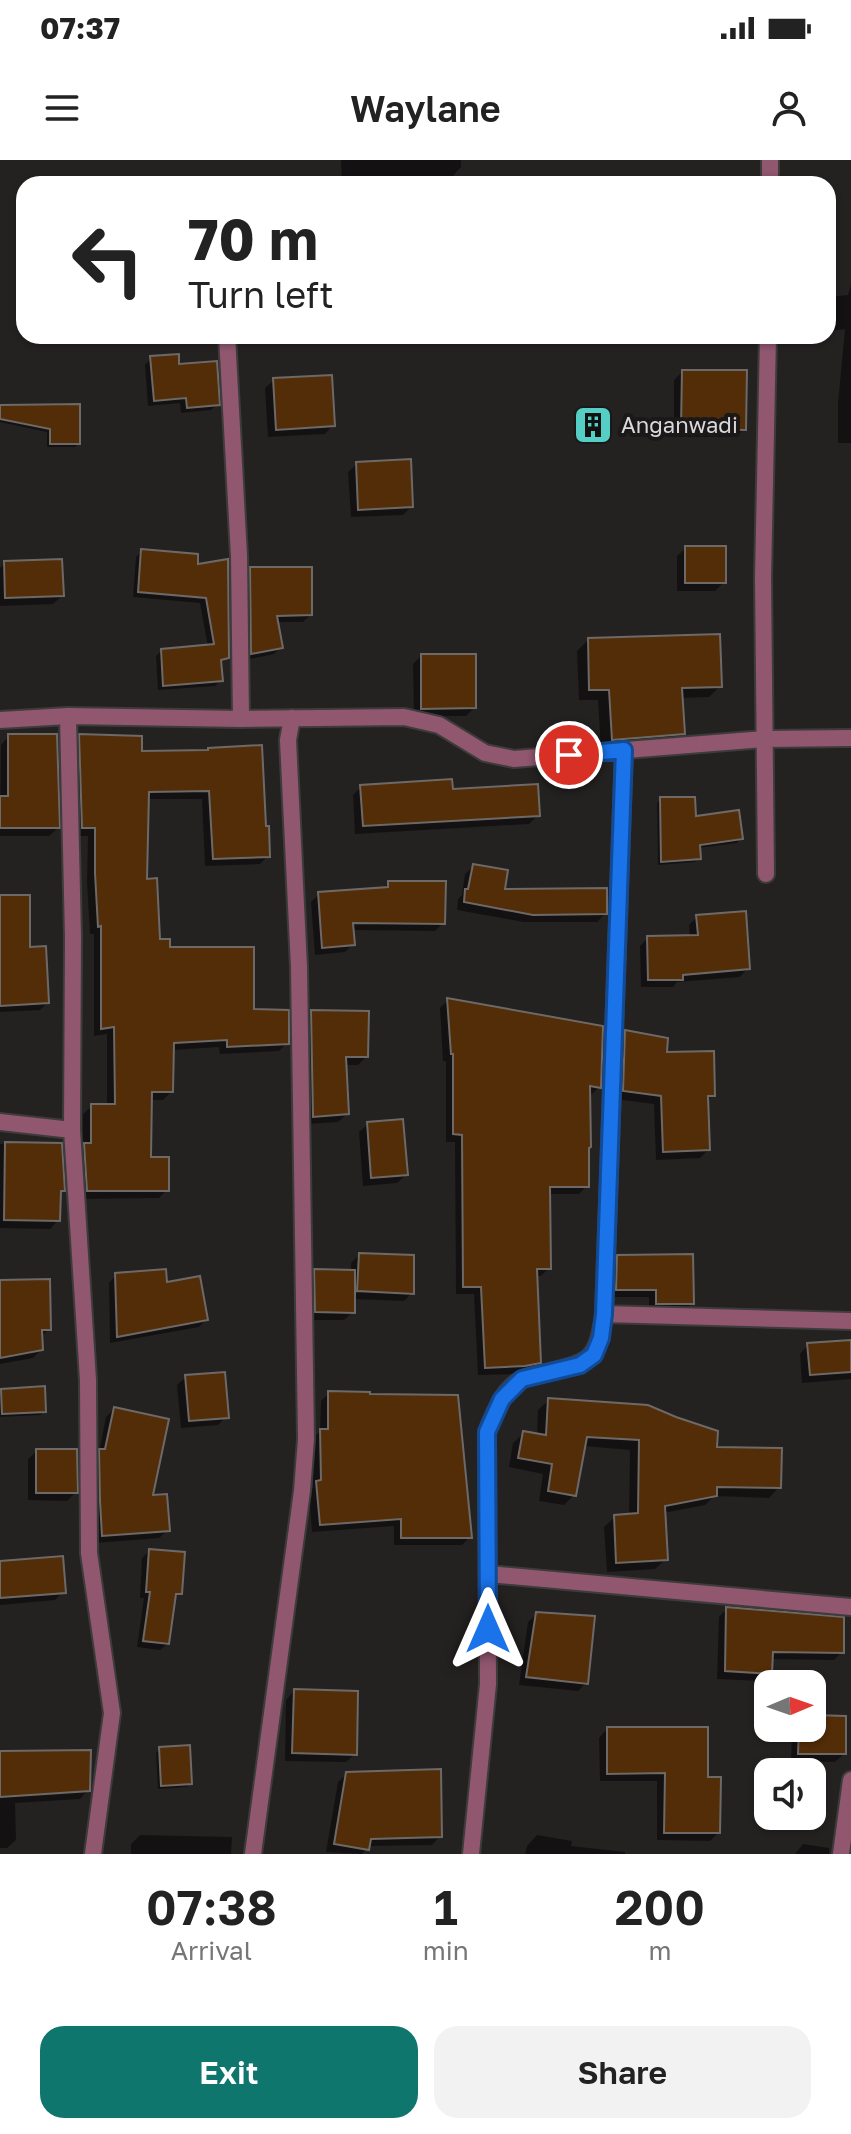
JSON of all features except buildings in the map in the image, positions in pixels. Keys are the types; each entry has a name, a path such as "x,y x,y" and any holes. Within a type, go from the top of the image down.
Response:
{"street":[{"path":"227,344 239,556 241,719"},
{"path":"766,874 763,578 768,344"},
{"path":"68,716 73,937 72,1130 88,1380 89,1553 112,1713 93,1854"},
{"path":"0,720 68,716 241,719 404,717 439,725 485,753 514,759 765,739 851,738"},
{"path":"253,1854 302,1491 306,1439 299,983 288,740 292,718"},
{"path":"471,1854 488,1684 487,1432 502,1399 522,1379 580,1365 594,1355 601,1338 624,750"},
{"path":"0,1122 72,1130"},
{"path":"604,1314 851,1321"},
{"path":"488,1574 851,1607"},
{"path":"841,1854 851,1780"}],"place":[{"name":"Anganwadi","path":"593,425"}],"route":[{"path":"488,1629 487,1432 502,1399 522,1379 580,1365 594,1355 601,1338 604,1314 624,750 569,755"}]}
